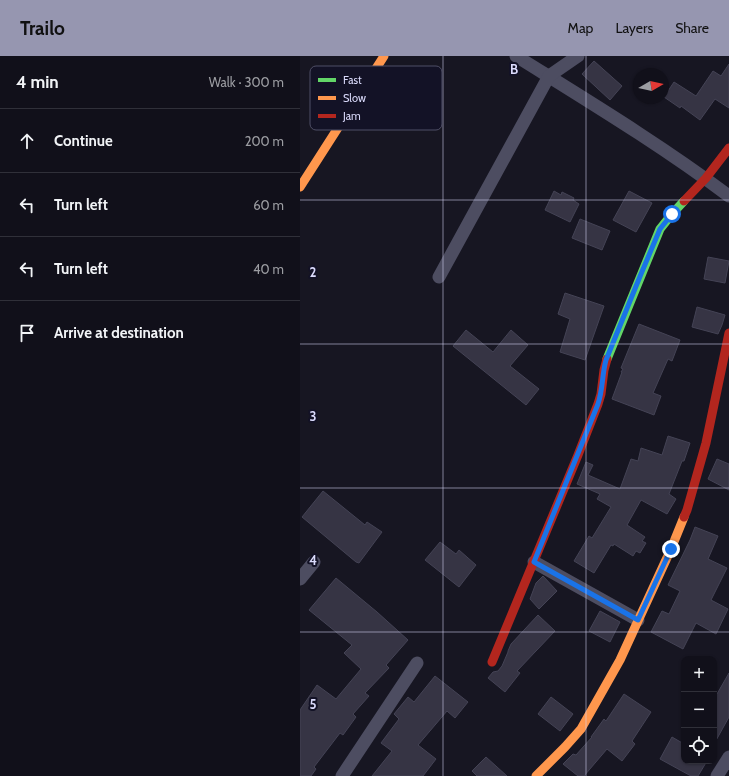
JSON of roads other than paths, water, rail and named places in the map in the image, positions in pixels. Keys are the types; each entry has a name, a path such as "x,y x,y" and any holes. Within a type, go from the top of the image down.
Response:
{"street":[{"path":"378,66 384,56"},
{"path":"516,56 628,126 706,178 729,196"},
{"path":"439,277 549,76 578,56"},
{"path":"300,187 337,130"},
{"path":"492,662 598,404 606,360 660,229 706,178 729,148"},
{"path":"536,776 566,747 581,729 620,660 671,549 687,510 706,443 729,333"},
{"path":"300,579 314,562"},
{"path":"534,562 638,620"},
{"path":"342,776 417,663"},
{"path":"717,776 729,757"}]}
